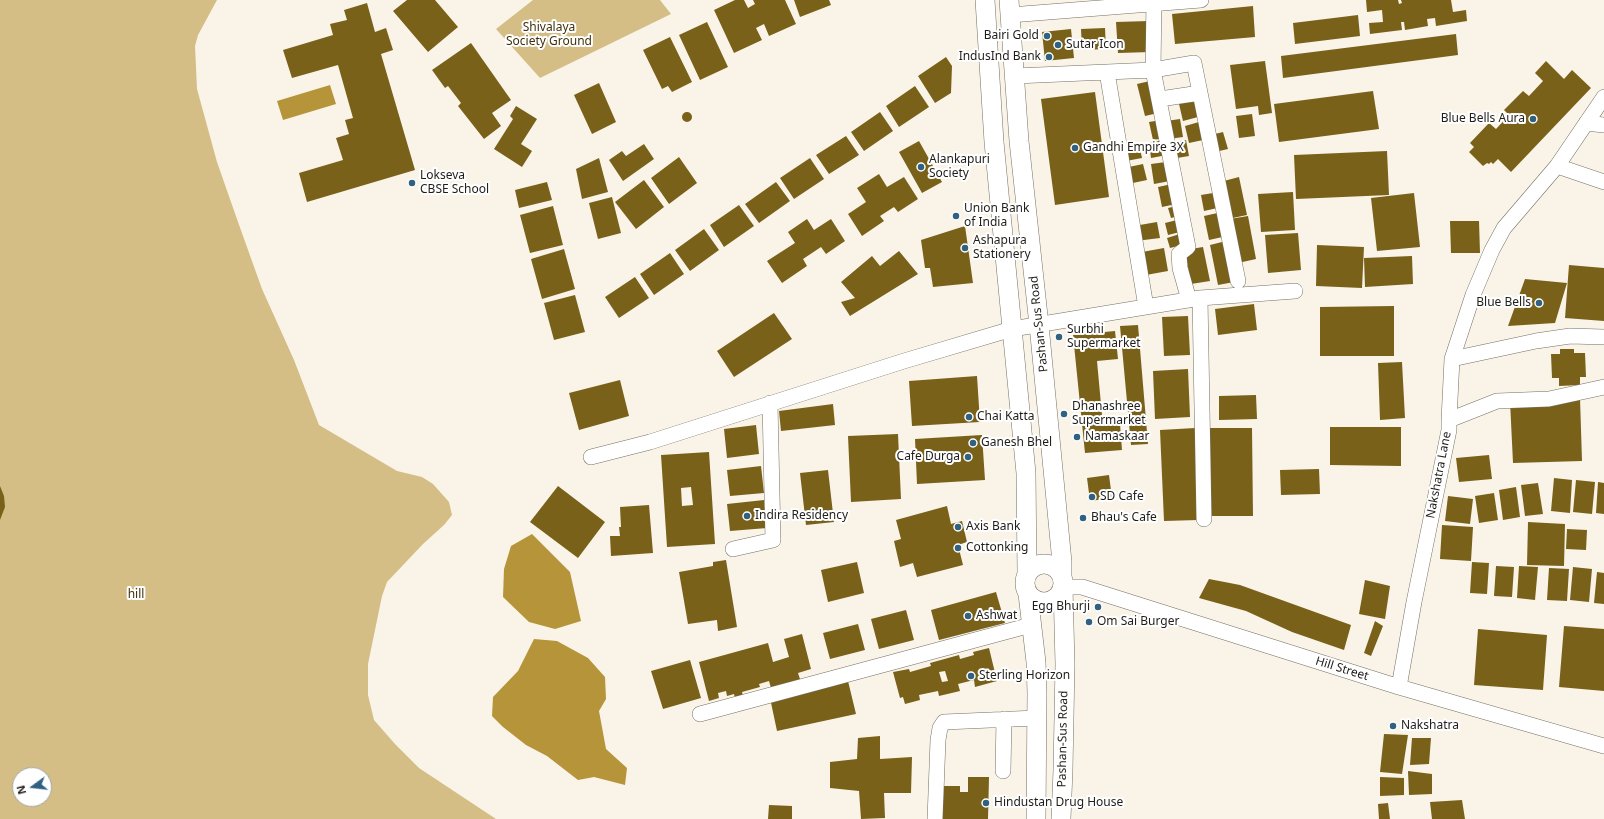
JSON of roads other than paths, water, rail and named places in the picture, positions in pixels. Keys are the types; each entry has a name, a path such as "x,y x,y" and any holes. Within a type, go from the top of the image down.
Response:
{"main road":[{"path":"985,0 994,142 1026,473 1027,572 1024,583 1028,594 1036,662 1036,819"},
{"name":"Pashan-Sus Road","path":"1010,8 1019,141 1039,325 1062,562 1065,664 1064,770 1061,819"},
{"path":"1027,572 1033,566 1041,563 1050,564 1057,569 1062,582 1059,595 1048,602 1043,603 1034,600 1028,594"}],"street":[{"path":"1010,8 1201,0"},
{"path":"1154,2 1153,70 1160,99 1188,247 1179,254 1180,268 1194,299 1204,519"},
{"path":"1014,76 1153,70 1194,63 1238,281"},
{"path":"1107,72 1146,307"},
{"path":"1160,99 1200,93"},
{"path":"1449,420 1452,359 1473,295 1492,250 1504,228 1557,166 1604,97"},
{"path":"1586,123 1604,125"},
{"path":"1557,166 1604,182"},
{"path":"591,457 650,442 904,361 1012,329 1194,299 1295,291"},
{"path":"1452,359 1536,341 1570,336 1604,337"},
{"name":"Nakshatra Lane","path":"1399,687 1415,594 1449,430 1449,420 1497,400 1549,399 1604,387"},
{"path":"733,549 773,540 770,403"},
{"name":"Hill Street","path":"1062,582 1399,687 1604,746"},
{"path":"700,714 1031,625"},
{"path":"935,819 940,728 944,722 953,720 1037,718"},
{"path":"1003,771 1004,719"}],"place":[{"name":"Bairi Gold","path":"1047,36"},
{"name":"Sutar Icon","path":"1058,45"},
{"name":"IndusInd Bank","path":"1049,57"},
{"name":"Blue Bells Aura","path":"1533,119"},
{"name":"Gandhi Empire 3X","path":"1075,148"},
{"name":"Alankapuri Society","path":"921,167"},
{"name":"Lokseva CBSE School","path":"412,183"},
{"name":"Union Bank of India","path":"956,216"},
{"name":"Ashapura Stationery","path":"965,248"},
{"name":"Blue Bells","path":"1539,303"},
{"name":"Surbhi Supermarket","path":"1059,337"},
{"name":"Dhanashree Supermarket","path":"1064,414"},
{"name":"Chai Katta","path":"969,417"},
{"name":"Namaskaar","path":"1077,437"},
{"name":"Ganesh Bhel","path":"973,443"},
{"name":"Cafe Durga","path":"968,457"},
{"name":"SD Cafe","path":"1092,497"},
{"name":"Indira Residency","path":"747,516"},
{"name":"Bhau's Cafe","path":"1083,518"},
{"name":"Axis Bank","path":"958,527"},
{"name":"Cottonking","path":"958,548"},
{"name":"Egg Bhurji","path":"1098,607"},
{"name":"Ashwat","path":"968,616"},
{"name":"Om Sai Burger","path":"1089,622"},
{"name":"Sterling Horizon","path":"971,676"},
{"name":"Nakshatra","path":"1393,726"},
{"name":"Hindustan Drug House","path":"986,803"}],"park label":[{"name":"Shivalaya Society Ground","path":"549,35"},
{"name":"hill","path":"136,595"}]}
